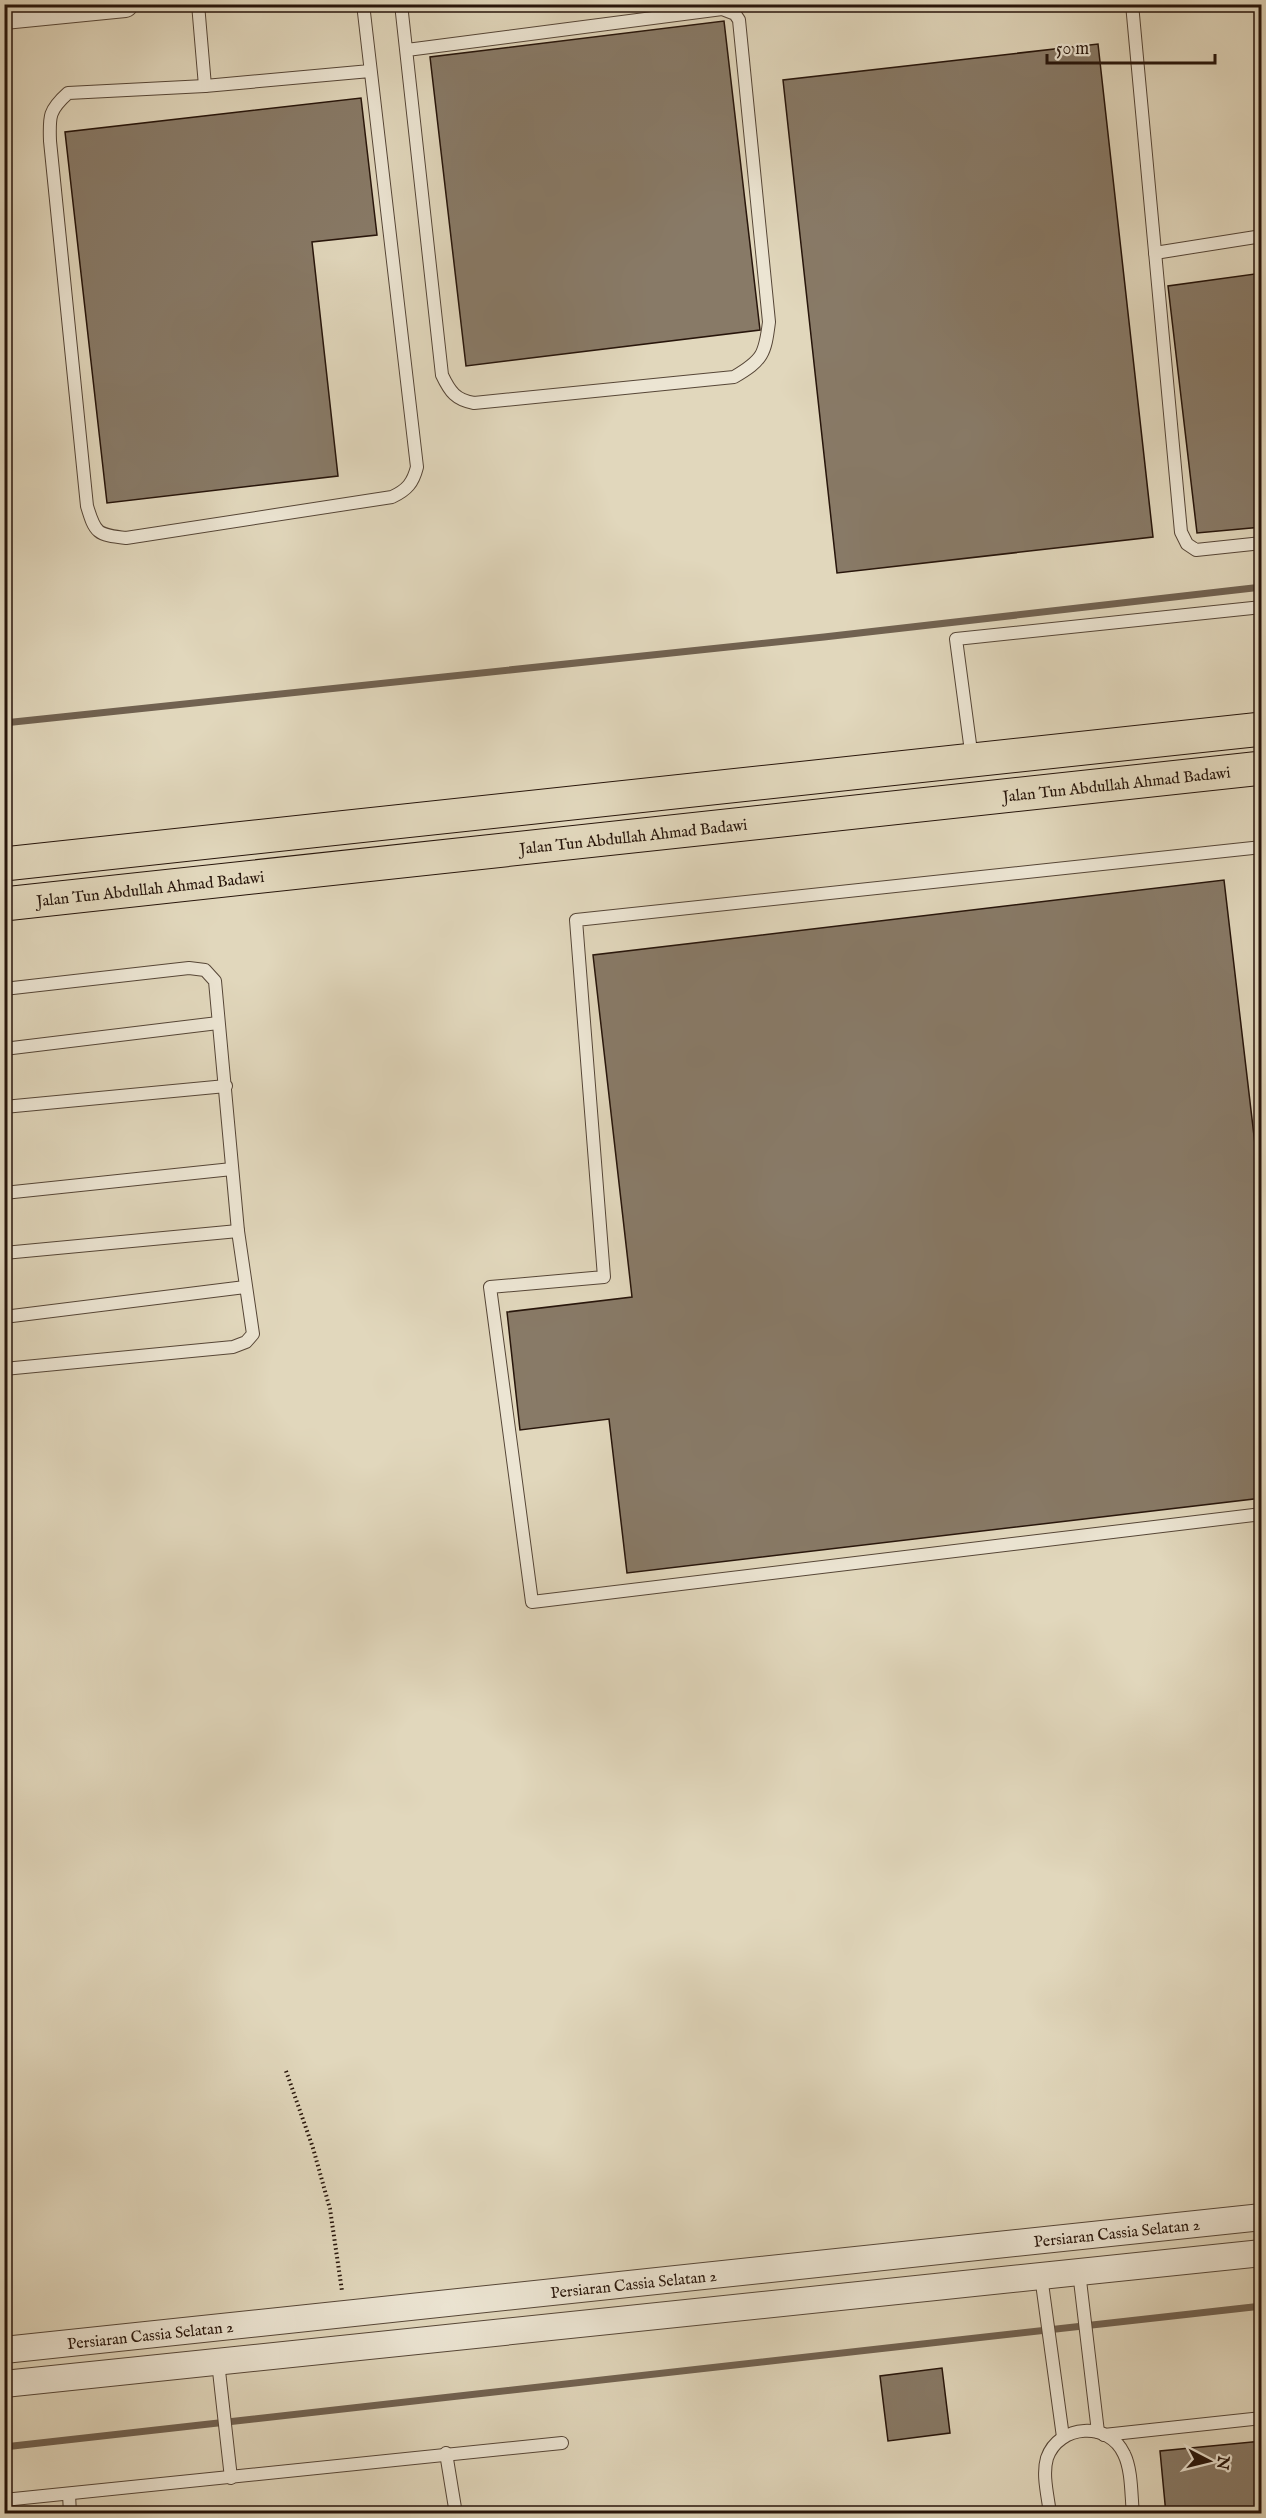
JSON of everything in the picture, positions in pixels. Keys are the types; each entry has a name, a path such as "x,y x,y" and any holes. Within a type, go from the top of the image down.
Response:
{"main road":[{"path":"4,864 1262,729"},
{"name":"Jalan Tun Abdullah Ahmad Badawi","path":"4,904 1262,768"}],"street":[{"path":"4,16 125,4"},
{"name":"Persiaran Cassia Selatan 2","path":"4,2350 1262,2217"},
{"name":"Persiaran Cassia Selatan 2","path":"4,2384 1262,2253"}],"lane":[{"path":"198,4 205,86"},
{"path":"363,4 417,467 414,479 405,491 392,497 126,538 102,535 93,526 87,506 49,116 56,104 68,93 205,86 370,70"},
{"path":"401,4 442,375 454,396 464,402 474,403 734,376 759,361 766,347 769,322 739,20 735,14 722,9 407,50"},
{"path":"1132,4 1182,532 1188,544 1196,550 1262,543"},
{"path":"1155,253 1262,236"},
{"path":"972,760 956,639 1262,608"},
{"path":"1262,847 576,920 604,1276 489,1287 532,1602 1262,1514"},
{"path":"4,989 189,968 205,970 215,981 238,1231 253,1334 246,1341 233,1347 4,1369"},
{"path":"4,1049 218,1023"},
{"path":"4,1107 226,1086"},
{"path":"4,1193 232,1169"},
{"path":"4,1253 238,1231"},
{"path":"4,1317 245,1287"},
{"path":"1079,2272 1101,2433 1120,2447 1126,2459 1133,2514"},
{"path":"1041,2276 1063,2437"},
{"path":"218,2362 231,2478"},
{"path":"1050,2514 1045,2467 1053,2447 1063,2437 1077,2431 1101,2433 1262,2418"},
{"path":"8,2514 5,2500 231,2478 446,2453 562,2443"},
{"path":"446,2453 456,2514"},
{"path":"69,2494 70,2514"}],"path":[{"path":"286,2071 313,2148 330,2209 345,2314"}],"building":[{"path":"724,21 760,330 466,366 430,57"},
{"path":"1098,44 1153,537 837,573 783,80"},
{"path":"361,98 377,235 312,242 338,476 107,503 65,132"},
{"path":"1262,273 1262,527 1197,533 1168,286"},
{"path":"1224,880 1262,1204 1262,1498 627,1573 609,1419 520,1430 507,1312 632,1297 593,955"},
{"path":"942,2368 950,2433 888,2441 880,2376"},
{"path":"1262,2441 1262,2514 1166,2514 1160,2451"}],"waterway":[{"path":"4,723 824,637 1262,587"},
{"path":"4,2447 1262,2306"}]}
